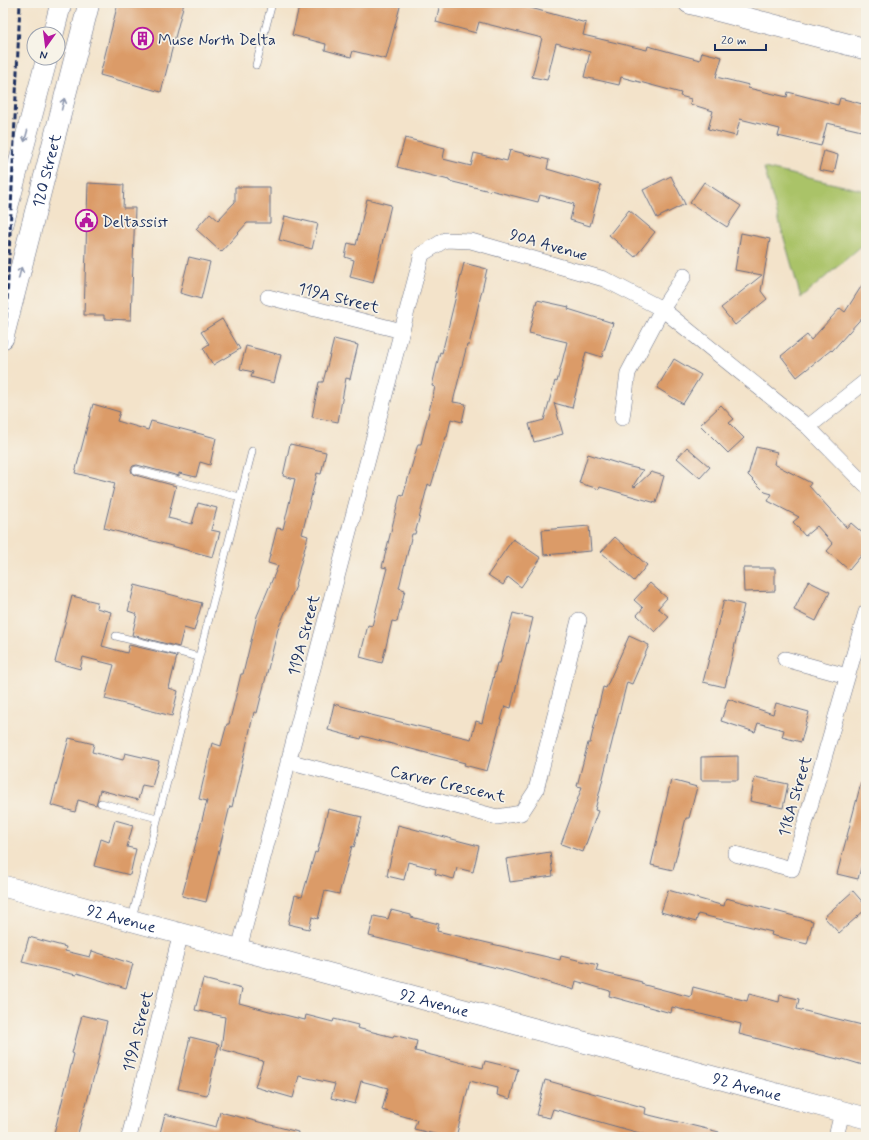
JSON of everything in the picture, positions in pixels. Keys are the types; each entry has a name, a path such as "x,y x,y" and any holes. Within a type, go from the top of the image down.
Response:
{"street":[{"path":"55,26 61,3"},
{"name":"120 Street","path":"3,338 88,3"},
{"path":"689,3 866,49"},
{"name":"120 Street","path":"3,224 45,66"},
{"path":"39,89 46,111 44,128 53,142"},
{"name":"90A Avenue","path":"422,254 445,240 471,241 604,279 662,310 808,427 866,486"},
{"name":"119A Street","path":"239,949 422,254"},
{"path":"622,418 628,373 662,310 684,276"},
{"name":"119A Street","path":"268,297 402,331"},
{"path":"808,427 866,381"},
{"name":"118A Street","path":"735,854 792,869 866,612"},
{"name":"Carver Crescent","path":"288,761 497,817 520,813 536,790 579,620"},
{"path":"785,659 847,676"},
{"name":"92 Avenue","path":"3,886 866,1118"},
{"name":"119A Street","path":"129,1137 181,933"},
{"path":"836,1137 842,1112"}],"lane":[{"path":"256,65 272,3"},
{"path":"131,920 252,451"},
{"path":"136,470 240,497"},
{"path":"116,636 199,657"},
{"path":"102,803 158,818"}],"green space":[{"path":"764,168 866,191 866,242 801,298"}],"building":[{"name":"Muse North Delta","path":"118,3 184,3 161,92 100,75"},
{"path":"300,3 401,3 386,59 353,51 351,57 325,50 326,44 292,35"},
{"path":"440,3 512,3 586,23 583,35 647,50 648,46 700,60 702,52 722,57 716,77 749,85 748,88 787,97 788,92 838,105 840,98 866,105 866,132 827,123 821,146 778,136 780,129 740,119 736,136 708,129 713,111 690,104 691,99 680,96 681,93 621,77 619,85 584,77 590,52 556,43 547,80 532,77 542,38 479,22 476,33 436,22"},
{"path":"405,138 445,148 443,159 471,166 474,153 507,161 510,150 549,160 547,169 601,185 590,226 570,220 574,204 540,195 538,202 397,167"},
{"path":"824,151 838,155 834,173 819,170"},
{"path":"671,176 685,204 657,218 643,190"},
{"path":"704,182 741,206 727,227 690,203"},
{"path":"88,183 124,185 123,208 135,208 131,320 104,319 104,315 84,315"},
{"path":"235,187 270,187 270,223 247,223 221,252 196,229 210,213 218,220 235,202"},
{"path":"367,199 391,205 373,283 350,277 354,260 345,257 348,243 356,245"},
{"path":"629,210 655,232 635,257 609,235"},
{"path":"285,216 318,224 312,249 279,240"},
{"path":"741,233 770,239 761,291 767,299 735,325 721,308 762,275 735,270"},
{"path":"189,257 210,262 201,299 180,293"},
{"path":"464,263 487,269 469,345 467,345 453,402 466,404 462,422 451,419 447,437 431,486 428,484 415,534 412,534 399,588 405,590 397,622 392,621 382,663 360,657 368,625 372,626 387,568 382,567 400,495 403,496 418,444 421,444 435,387 432,386 440,352 442,353"},
{"path":"866,279 866,313 832,351 831,350 797,377 781,356 807,335 811,340 840,308 845,312"},
{"path":"537,300 569,307 568,309 613,323 602,357 586,352 572,408 554,403 563,434 534,442 529,424 544,420 555,381 557,382 567,342 529,333"},
{"path":"222,319 240,349 213,365 203,348 209,344 201,332"},
{"path":"334,339 358,345 350,379 346,378 338,422 312,417 319,382 323,382"},
{"path":"246,346 281,355 274,383 251,377 253,372 240,369"},
{"path":"674,359 701,375 683,404 657,388"},
{"path":"93,404 120,412 117,421 148,430 151,421 216,438 210,465 200,462 196,477 179,473 179,476 137,465 133,466 131,469 132,473 135,475 176,486 168,518 192,524 198,503 217,508 211,530 220,532 213,557 104,528 115,483 75,473"},
{"path":"721,405 734,419 729,423 744,438 728,453 700,425"},
{"path":"290,444 326,452 321,474 317,473 302,534 308,536 295,585 296,586 278,629 257,713 254,712 232,807 230,806 206,902 182,896 207,801 199,799 212,743 221,746 227,724 229,724 241,674 243,674 257,616 278,566 268,563 277,528 283,529 295,479 283,476"},
{"path":"687,447 710,467 700,478 677,458"},
{"path":"756,447 777,452 774,464 811,483 809,486 847,528 851,523 866,536 866,550 849,570 827,551 833,544 817,526 805,536 793,522 799,517 768,501 772,494 765,492 748,475"},
{"path":"588,454 643,470 633,486 635,487 651,472 664,476 656,503 600,487 599,489 579,483"},
{"path":"589,526 591,551 544,555 542,530"},
{"path":"615,537 647,565 634,581 601,552"},
{"path":"513,539 541,558 521,587 508,577 503,585 488,575"},
{"path":"743,568 775,568 775,591 744,592"},
{"path":"808,581 830,592 816,621 794,610"},
{"path":"650,583 667,598 658,608 669,617 655,632 637,615 643,608 634,600"},
{"path":"135,585 202,603 194,631 184,628 179,647 132,635 137,614 128,611"},
{"path":"72,596 97,602 96,608 111,612 102,646 127,653 129,645 177,656 169,688 178,691 172,716 105,699 114,665 83,657 80,669 55,662"},
{"path":"724,600 744,605 725,687 703,682"},
{"path":"513,613 533,618 511,708 505,706 487,771 464,765 465,763 362,736 361,739 328,730 334,704 368,713 367,714 471,739 476,721 482,723 497,663 500,663"},
{"path":"629,636 649,645 632,684 627,682 595,810 598,811 583,852 561,844 582,787 577,786 588,743 590,743 603,687 606,688"},
{"path":"728,699 773,714 776,703 809,712 801,742 782,737 784,730 758,723 755,732 721,721"},
{"path":"69,738 94,744 92,752 123,760 125,753 159,761 152,787 142,785 138,800 100,790 96,805 78,800 75,812 51,805"},
{"path":"738,756 738,780 701,780 701,757"},
{"path":"755,777 788,784 783,808 750,801"},
{"path":"671,780 697,787 689,818 686,818 673,870 651,865"},
{"path":"861,783 866,783 866,849 858,879 837,874"},
{"path":"328,809 362,817 354,847 352,846 339,894 325,891 318,919 312,917 309,929 288,924 295,895 302,897 315,852 317,853"},
{"path":"115,820 133,825 127,847 136,849 130,875 94,866 101,839 109,842"},
{"path":"398,825 479,846 473,872 457,868 454,879 435,874 436,869 408,862 404,880 387,876"},
{"path":"550,852 553,876 510,882 506,859"},
{"path":"668,890 724,906 726,898 813,921 807,944 771,935 772,932 698,914 696,922 661,912"},
{"path":"853,891 866,906 866,909 839,933 824,917"},
{"path":"391,910 439,924 437,931 560,960 561,956 598,965 596,971 642,982 641,984 691,997 693,987 747,1001 749,994 779,1002 780,995 799,999 797,1009 866,1026 866,1066 739,1034 741,1024 672,1007 671,1013 609,996 610,991 576,981 574,990 509,971 369,936 374,916 388,919"},
{"path":"29,937 66,947 65,951 90,957 92,951 133,964 126,988 77,973 76,975 22,962"},
{"path":"203,979 242,989 239,1003 305,1020 306,1015 333,1022 334,1019 358,1025 357,1028 417,1041 415,1051 483,1068 485,1061 518,1069 510,1099 497,1095 498,1088 470,1081 456,1137 447,1137 414,1129 417,1120 382,1110 388,1088 361,1081 355,1104 331,1098 335,1084 299,1076 293,1098 255,1087 263,1061 221,1049 225,1017 195,1010"},
{"path":"82,1015 107,1021 96,1069 77,1137 53,1137 74,1054 72,1053"},
{"path":"190,1037 219,1044 207,1095 178,1089"},
{"path":"545,1080 646,1108 645,1114 719,1132 718,1137 654,1137 553,1109 550,1118 536,1115"},
{"path":"220,1112 298,1132 297,1137 159,1137 165,1114 216,1127"}],"railway":[{"path":"3,372 20,3"}],"place":[{"name":"Muse North Delta","path":"142,39"},
{"name":"Deltassist","path":"87,221"}]}
